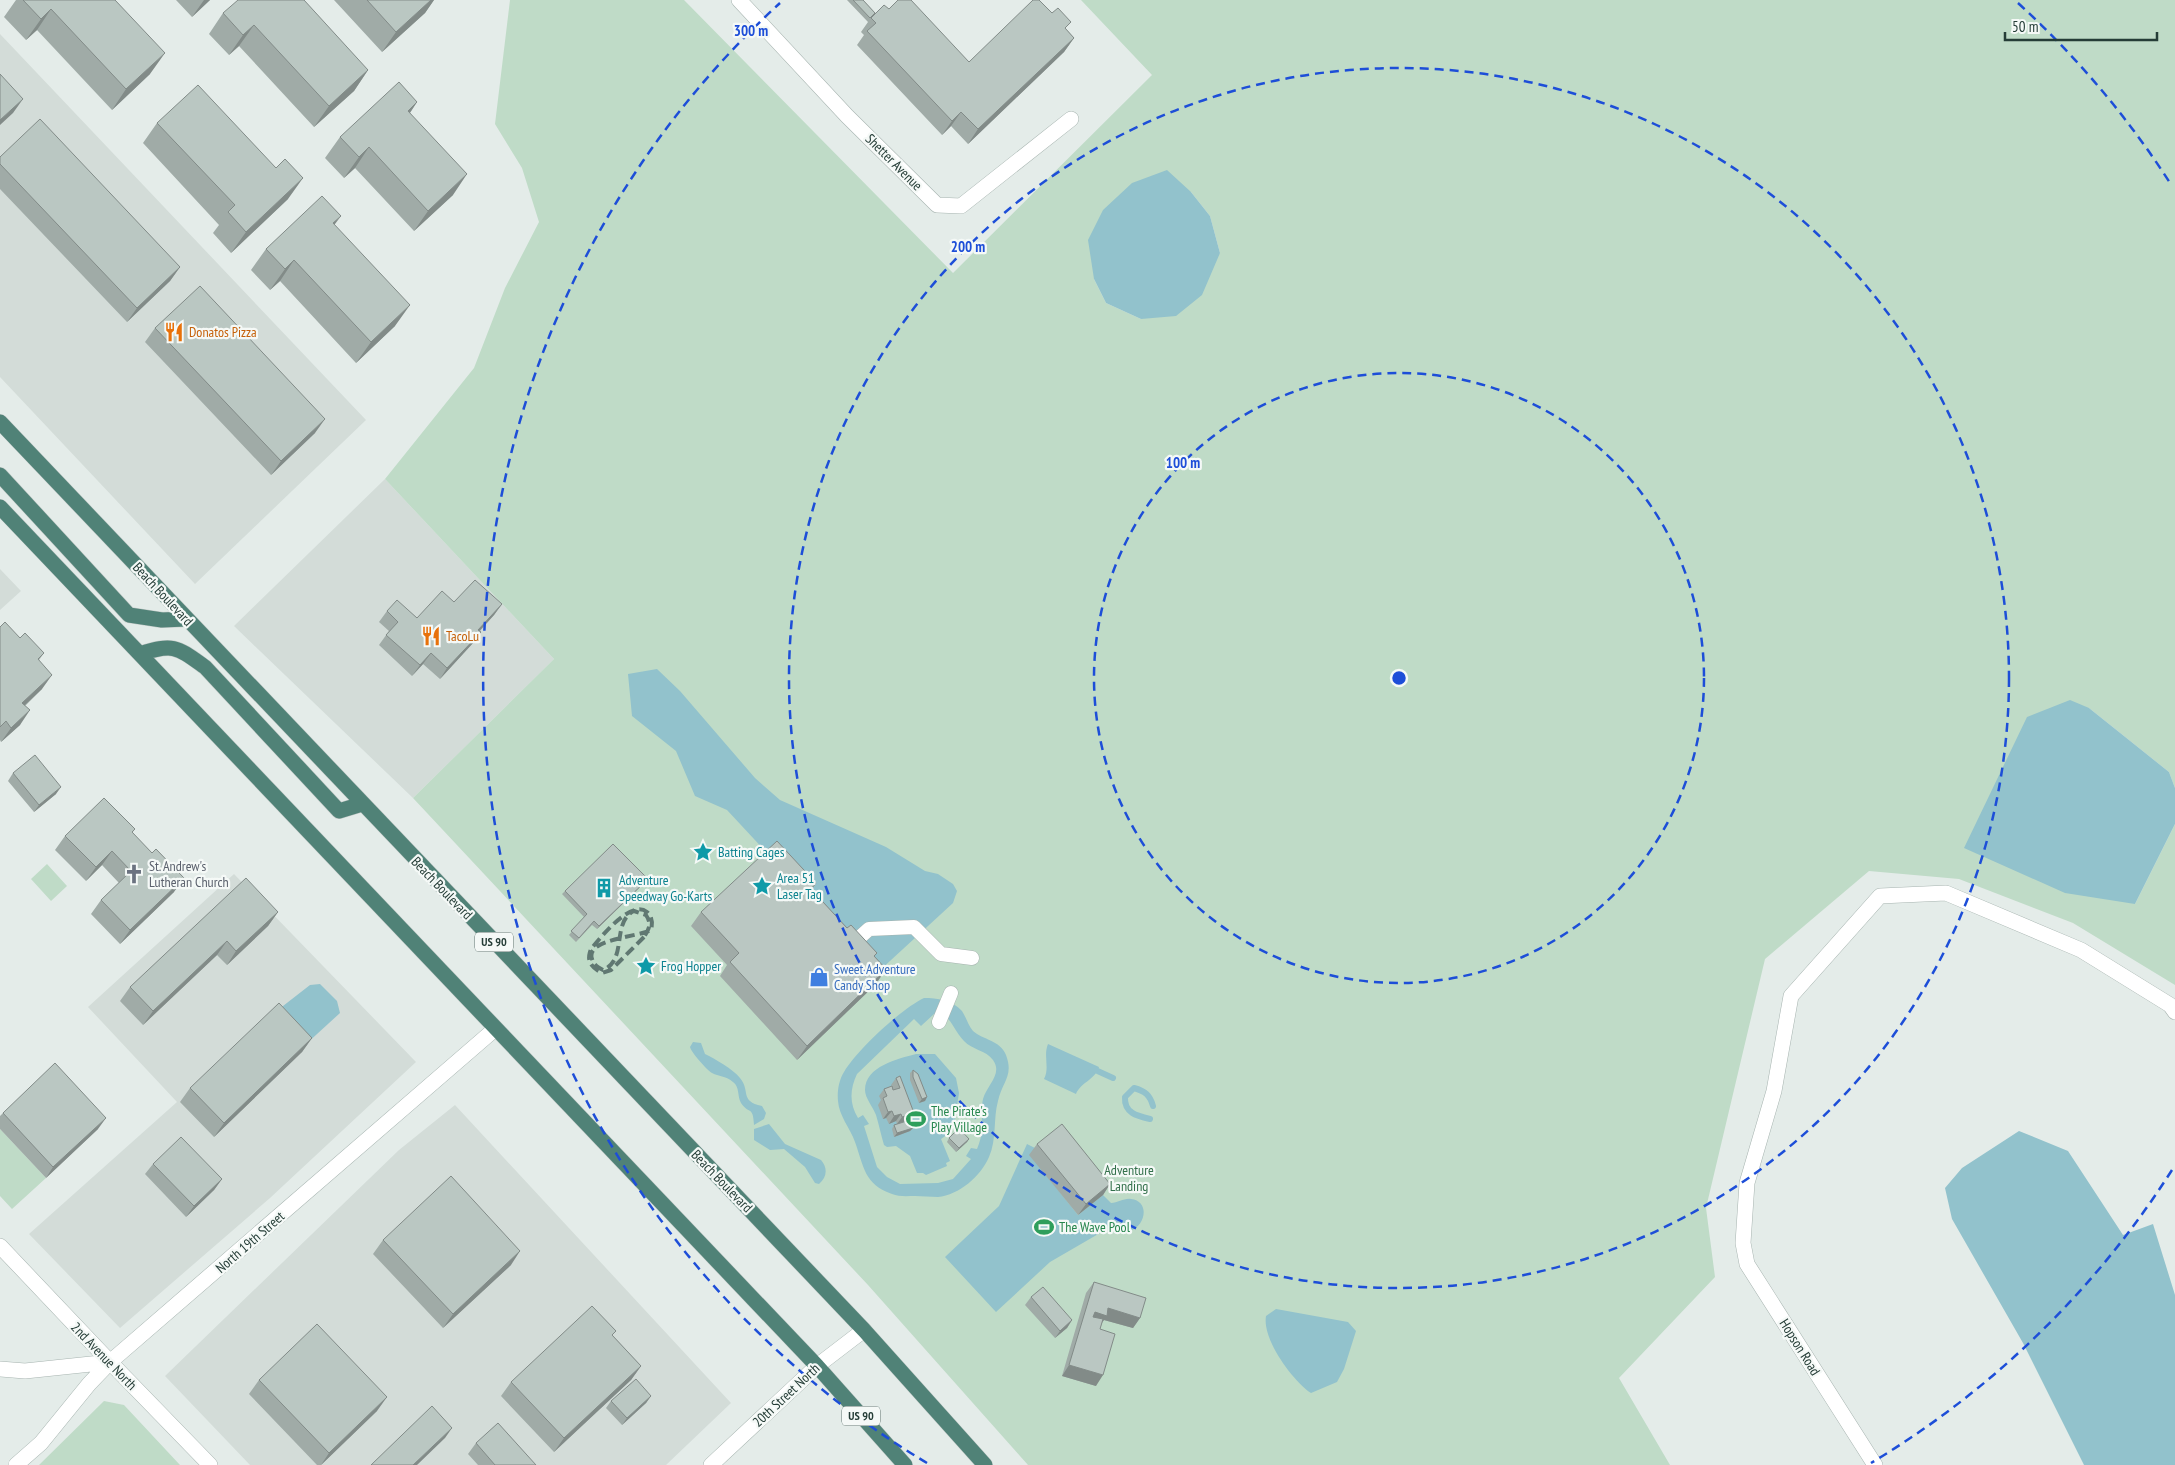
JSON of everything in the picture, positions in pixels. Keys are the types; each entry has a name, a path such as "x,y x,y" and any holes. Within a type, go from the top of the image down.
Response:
{"highway":[{"name":"Beach Boulevard","path":"0,422 864,1330 984,1465"},
{"path":"0,475 129,615 162,620 186,619"},
{"name":"US 90","path":"0,507 817,1366 905,1465"},
{"path":"140,654 162,647 182,650 204,667 339,811 362,804"}],"street":[{"name":"Shetter Avenue","path":"739,0 847,116 937,205 961,206 1071,119"},
{"name":"Hopson Road","path":"1876,1465 1747,1264 1742,1243 1748,1184 1774,1091 1790,996 1880,896 1946,893 2081,950 2170,1005 2175,1012"},
{"path":"849,947 869,929 914,927 941,954 972,958"},
{"path":"939,1022 951,993"},
{"name":"North 19th Street","path":"16,1465 41,1443 89,1384 110,1362 494,1028"},
{"name":"2nd Avenue North","path":"0,1246 210,1465"},
{"name":"20th Street North","path":"711,1465 817,1366 864,1330"},
{"path":"0,1369 25,1371 110,1362"}],"shaded area":[{"path":"0,34 366,420 195,584 0,377"},
{"path":"385,479 554,659 413,798 234,626"},
{"path":"0,569 21,591 0,610"},
{"path":"234,874 416,1062 270,1198 120,1328 29,1234 177,1102 88,1007"},
{"path":"455,1105 731,1403 666,1465 250,1465 165,1376 399,1150"}],"green space":[{"name":"Adventure Landing","path":"510,0 684,0 953,273 1152,75 1081,0 2175,0 2175,788 2169,772 2089,708 2135,904 2175,824 2175,985 2073,923 1959,879 1869,871 1765,959 1706,1208 1715,1277 1619,1378 1670,1465 1028,1465 868,1285 413,798 554,659 385,479 474,368 505,288 539,222 522,168 495,124","holes":["1191,192 1210,216 1220,253 1141,319 1106,303 1094,279"]},
{"path":"47,864 67,886 51,901 31,879"},
{"path":"0,1129 46,1178 12,1209 0,1196"},
{"path":"104,1401 124,1405 180,1465 39,1465"}],"water":[{"path":"1167,170 1191,192 1210,216 1220,253 1202,295 1176,316 1141,319 1106,303 1094,279 1088,240 1103,210 1132,183"},
{"path":"657,669 680,691 755,778 780,800 886,847 925,871 938,874 953,884 957,891 953,903 878,972 727,810 695,796 676,751 632,716 628,674"},
{"path":"2070,700 2089,708 2169,772 2175,788 2175,824 2135,904 2065,893 1964,848 2027,717"},
{"path":"320,984 337,1001 340,1013 305,1045 274,1013 310,985"},
{"path":"924,998 929,998 944,1000 954,1004 962,1011 973,1031 1000,1046 1006,1055 1009,1068 1000,1094 993,1143 989,1157 981,1171 968,1183 954,1193 938,1197 898,1196 883,1190 870,1180 863,1167 853,1137 842,1117 838,1101 840,1082 850,1063 880,1031 914,1003","holes":["939,1012 950,1021 964,1041 990,1057 996,1065 995,1075 983,1099 980,1141 977,1149 971,1148 966,1156 971,1159 953,1179 938,1183 900,1184 887,1177 877,1167 864,1126 869,1124 863,1115 858,1118 853,1107 853,1085 857,1074 914,1019 921,1026 934,1014"]},
{"path":"693,1042 701,1043 705,1054 724,1064 740,1078 750,1101 762,1106 766,1113 764,1119 754,1125 752,1112 741,1103 735,1084 727,1078 712,1073 696,1057 690,1047"},
{"path":"1048,1044 1099,1067 1076,1094 1044,1079 1046,1075"},
{"name":"The Pirate's Play Village","path":"916,1054 935,1054 956,1078 959,1093 954,1126 951,1132 941,1139 950,1161 946,1163 947,1166 926,1175 917,1173 910,1156 896,1146 887,1147 884,1145 876,1115 866,1096 865,1090 866,1082 876,1069 892,1061"},
{"path":"769,1124 785,1144 821,1160 826,1172 819,1184 815,1183 805,1167 784,1149 770,1150 754,1140 754,1129"},
{"path":"2019,1131 2068,1151 2123,1235 2153,1224 2175,1295 2175,1465 2084,1465 2023,1343 1952,1219 1945,1188 1962,1168"},
{"name":"The Wave Pool","path":"1027,1144 1037,1149 1030,1155 1078,1215 1103,1195 1111,1203 1128,1199 1137,1201 1141,1204 1144,1214 1140,1224 1130,1231 1119,1222 1050,1262 996,1312 945,1257 999,1206"},
{"path":"1276,1309 1348,1322 1356,1331 1344,1369 1337,1382 1311,1393 1295,1379 1273,1347 1266,1325 1266,1316"}],"building":[{"path":"23,0 115,0 165,53 126,89 51,9 41,19"},
{"path":"238,0 304,0 368,70 329,106 254,25 243,35 223,13"},
{"path":"367,0 431,0 396,32"},
{"path":"853,0 863,0 875,13 870,18"},
{"path":"898,0 911,0 969,62 1033,0 1039,0 1052,13 1058,8 1071,22 1065,28 1074,38 978,129 961,112 952,121 867,31 876,23 871,18 884,5 889,9"},
{"path":"0,74 23,99 0,120"},
{"path":"399,82 417,102 408,111 467,174 428,211 369,147 359,157 340,137"},
{"path":"198,85 276,168 285,159 303,178 246,232 228,212 235,205 157,123"},
{"path":"40,119 180,267 137,308 0,164 0,157"},
{"path":"322,196 341,216 333,223 410,305 371,342 294,260 285,269 266,249"},
{"path":"200,286 325,419 281,461 155,328"},
{"name":"TacoLu","path":"475,580 502,604 478,630 481,632 447,668 431,653 420,665 386,635 398,622 387,611 397,600 417,618 442,591 454,602"},
{"path":"5,622 20,638 25,633 44,653 38,659 52,675 22,703 30,710 11,728 6,721 0,727 0,627"},
{"path":"35,755 61,787 39,805 13,773"},
{"name":"St. Andrew's Lutheran Church","path":"104,798 135,829 132,832 152,853 156,849 184,878 130,930 101,900 131,871 112,851 96,867 65,836"},
{"path":"777,841 816,883 811,889 847,928 851,925 877,953 874,956 886,969 807,1046 730,962 739,953 701,912"},
{"name":"Adventure Speedway Go-Karts","path":"613,844 648,879 599,926 594,921 579,938 571,931 587,914 565,891"},
{"path":"246,878 278,912 236,951 227,941 153,1011 130,987"},
{"path":"279,1003 312,1038 224,1123 190,1088"},
{"path":"55,1063 106,1118 53,1167 3,1113"},
{"path":"913,1070 918,1074 927,1097 922,1099 913,1077"},
{"path":"900,1076 914,1113 902,1117 901,1114 894,1116 892,1111 888,1112 883,1098 887,1096 884,1089 892,1086 893,1090 900,1088 896,1078"},
{"path":"910,1120 913,1128 897,1133 894,1125"},
{"path":"1062,1124 1110,1184 1086,1204 1037,1144"},
{"path":"959,1128 969,1139 959,1148 949,1138"},
{"path":"181,1137 222,1179 194,1206 153,1164"},
{"path":"451,1176 520,1251 453,1314 383,1240"},
{"path":"1094,1282 1146,1298 1140,1318 1108,1308 1107,1316 1095,1312 1093,1317 1103,1319 1100,1329 1115,1334 1103,1375 1069,1365"},
{"path":"1043,1287 1072,1320 1060,1331 1031,1297"},
{"path":"592,1306 616,1331 612,1335 641,1366 564,1438 511,1382"},
{"path":"317,1324 387,1397 329,1453 259,1380"},
{"path":"636,1379 651,1396 627,1418 611,1401"},
{"path":"432,1406 452,1428 413,1465 371,1465"},
{"path":"498,1423 536,1465 495,1465 476,1443"}],"waterway":[{"path":"1091,1068 1113,1078"},
{"path":"1150,1119 1132,1113 1127,1107 1125,1097 1134,1088 1138,1089 1149,1096 1153,1106"}],"railway":[{"path":"644,937 611,970 602,973 590,963 591,949 602,936 625,915 633,911 640,909 649,914 652,920 651,930 645,932 636,935 625,937 614,940 604,943 592,952 592,959 596,966 603,970 611,965 618,950 619,941 621,932 623,923 627,916 634,911 646,915 648,918 649,926 648,929 647,931 644,937"}],"place":[{"name":"Donatos Pizza","path":"174,332"},
{"name":"TacoLu","path":"431,636"},
{"name":"Batting Cages","path":"703,852"},
{"name":"St. Andrew's Lutheran Church","path":"134,874"},
{"name":"Area 51 Laser Tag","path":"762,886"},
{"name":"Adventure Speedway Go-Karts","path":"604,888"},
{"name":"Frog Hopper","path":"646,966"},
{"name":"Sweet Adventure Candy Shop","path":"819,977"},
{"name":"The Pirate's Play Village","path":"916,1119"},
{"name":"The Wave Pool","path":"1044,1227"}]}
